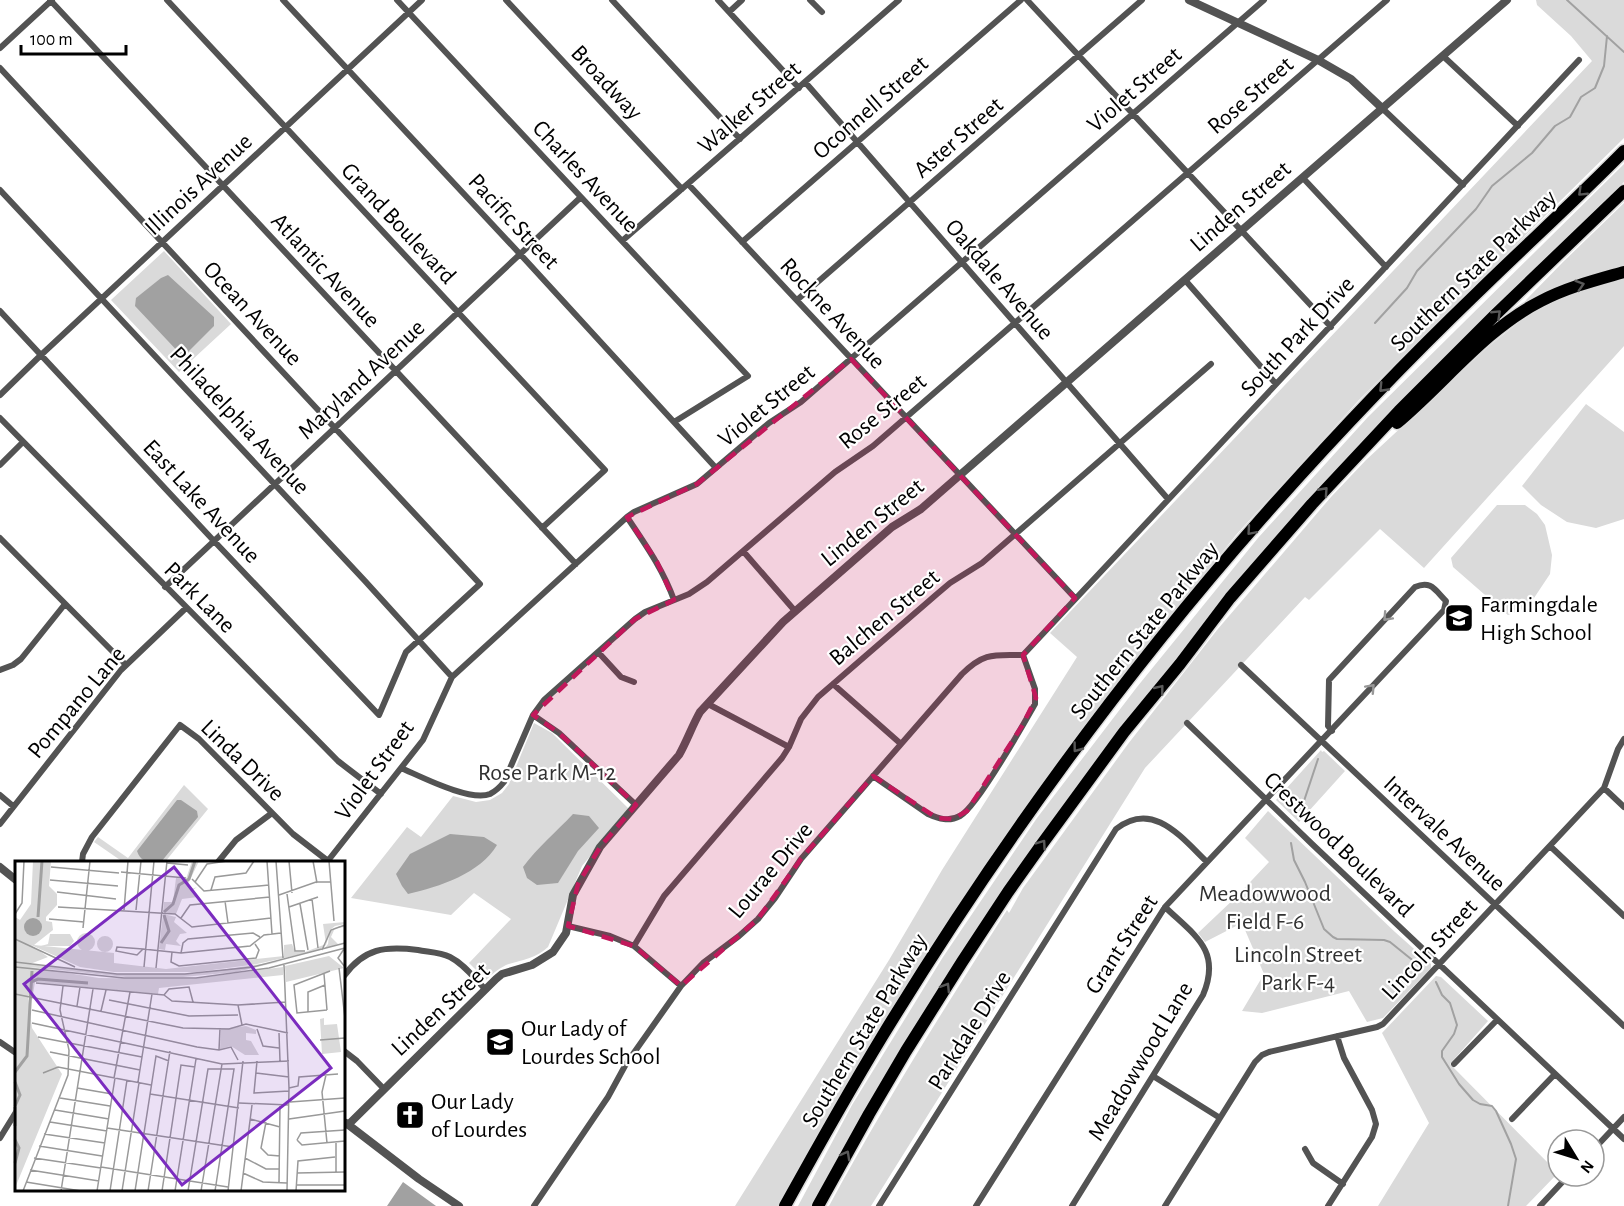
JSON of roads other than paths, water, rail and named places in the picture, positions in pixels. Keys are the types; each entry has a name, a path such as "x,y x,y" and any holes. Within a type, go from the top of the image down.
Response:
{"highway":[{"name":"Southern State Parkway","path":"785,1206 883,1035 980,883 1061,769 1178,616 1348,424 1476,293 1624,151"},
{"name":"Southern State Parkway","path":"818,1206 906,1051 1042,844 1124,732 1230,598 1353,460 1485,324 1624,191"},
{"path":"1353,460 1416,407 1469,354 1512,319 1567,288 1624,272"}],"street":[{"path":"0,48 51,0"},
{"name":"Atlantic Avenue","path":"51,0 576,564"},
{"name":"Grand Boulevard","path":"167,0 605,470 542,528"},
{"name":"Pacific Street","path":"283,0 716,468"},
{"name":"Charles Avenue","path":"397,0 748,376 674,422"},
{"name":"Illinois Avenue","path":"0,396 41,355 422,0"},
{"name":"Broadway","path":"506,0 685,186"},
{"path":"612,0 740,139"},
{"path":"718,0 799,88"},
{"path":"729,12 742,0"},
{"path":"810,0 822,12"},
{"name":"Walker Street","path":"622,241 899,0"},
{"name":"Oconnell Street","path":"742,242 1021,0"},
{"path":"1027,0 1331,327"},
{"name":"Aster Street","path":"797,300 1142,0"},
{"path":"1190,0 1318,60 1351,79 1463,184"},
{"name":"Violet Street","path":"329,861 423,740 452,676 627,517 697,484 769,423 801,402 1264,0"},
{"name":"Rose Street","path":"401,768 467,795 490,794 498,789 504,782 533,715 544,700 635,619 645,612 689,594 707,582 835,472 873,446 1387,0"},
{"name":"Linden Street","path":"346,1123 502,974 532,965 553,952 566,933 573,895 600,847 679,755 700,712 795,611 892,527 921,509 960,476 1507,0"},
{"path":"1443,57 1518,126"},
{"name":"South Park Drive","path":"1023,655 1579,60"},
{"name":"Ocean Avenue","path":"0,68 480,584 419,640"},
{"name":"Oakdale Avenue","path":"805,82 1168,500"},
{"path":"1303,178 1386,267"},
{"name":"Rockne Avenue","path":"685,186 797,300 1075,598"},
{"name":"Philadelphia Avenue","path":"0,190 452,676"},
{"name":"Maryland Avenue","path":"165,587 580,197"},
{"path":"1185,280 1276,384"},
{"name":"East Lake Avenue","path":"0,311 379,715 406,652 419,640"},
{"name":"Balchen Street","path":"634,946 664,896 771,772 789,747 806,710 818,697 950,583 982,563 1210,364"},
{"name":"Park Lane","path":"0,418 339,761 381,794"},
{"path":"0,465 23,442"},
{"path":"627,517 657,562 674,600"},
{"path":"0,538 126,665"},
{"path":"743,551 795,611"},
{"name":"Grant Street","path":"976,1206 1165,907 1332,731 1444,610 1446,601 1429,585 1424,583 1415,587 1329,680 1328,726 1332,731"},
{"path":"0,670 21,659 65,604"},
{"name":"Pompano Lane","path":"0,824 126,665 186,608"},
{"path":"598,652 621,677 634,682"},
{"name":"Lourae Drive","path":"534,1206 608,1096 626,1064 681,986 703,963 758,919 801,859 973,663 991,655 1023,655"},
{"path":"873,776 937,818 953,819 967,812 1035,704 1035,689 1023,655"},
{"name":"Intervale Avenue","path":"1241,666 1624,1026"},
{"path":"833,684 901,744"},
{"path":"708,704 789,747"},
{"path":"533,715 559,733 636,805"},
{"name":"Crestwood Boulevard","path":"1187,723 1624,1139"},
{"name":"Linda Drive","path":"82,861 83,854 92,837 180,725 199,739 293,834 327,861"},
{"name":"Lincoln Street","path":"1165,1206 1262,1055 1383,1024 1604,788 1624,739"},
{"path":"1604,788 1624,807"},
{"path":"0,795 13,806"},
{"path":"219,861 236,840 272,813"},
{"name":"Parkdale Drive","path":"879,1206 1116,829 1128,821 1140,818 1156,820 1166,824 1207,862"},
{"path":"1550,846 1624,916"},
{"path":"0,867 15,879"},
{"name":"Meadowwood Lane","path":"1072,1206 1203,995 1208,983 1210,970 1208,955 1202,944 1165,907"},
{"path":"568,926 610,936 634,946 681,986"},
{"path":"345,975 356,961 366,954 399,948 432,952 452,958 485,989"},
{"path":"1454,1064 1497,1020"},
{"path":"1328,1206 1372,1137 1376,1124 1372,1110 1344,1058 1337,1036"},
{"path":"0,1042 15,1052"},
{"path":"345,1052 384,1089"},
{"path":"1512,1119 1555,1074"},
{"path":"1153,1076 1220,1118"},
{"path":"0,1138 15,1114"},
{"path":"1606,1136 1624,1117"},
{"path":"346,1123 419,1179 459,1206"},
{"path":"1305,1149 1313,1162 1342,1184"},
{"path":"1540,1206 1557,1188"}],"waterway":[{"path":"1567,0 1624,52"},
{"path":"1375,323 1407,288 1417,271 1476,209 1492,186 1532,153 1555,126 1570,117 1581,97 1595,88 1604,66 1607,36"},
{"path":"1299,816 1318,759"},
{"path":"1291,843 1294,860 1324,929 1337,939 1390,942 1421,967"},
{"path":"1436,982 1442,995 1450,1003 1457,1025 1454,1034 1442,1051 1442,1057 1459,1084 1473,1100 1492,1106 1496,1111 1516,1159 1508,1206"}],"place":[{"name":"Farmingdale High School","path":"1459,618"},
{"name":"Our Lady of Lourdes School","path":"500,1042"},
{"name":"Our Lady of Lourdes","path":"410,1115"}],"park label":[{"name":"Rose Park M-12","path":"547,772"},
{"name":"Meadowwood Field F-6","path":"1265,907"},
{"name":"Lincoln Street Park F-4","path":"1298,968"}]}
